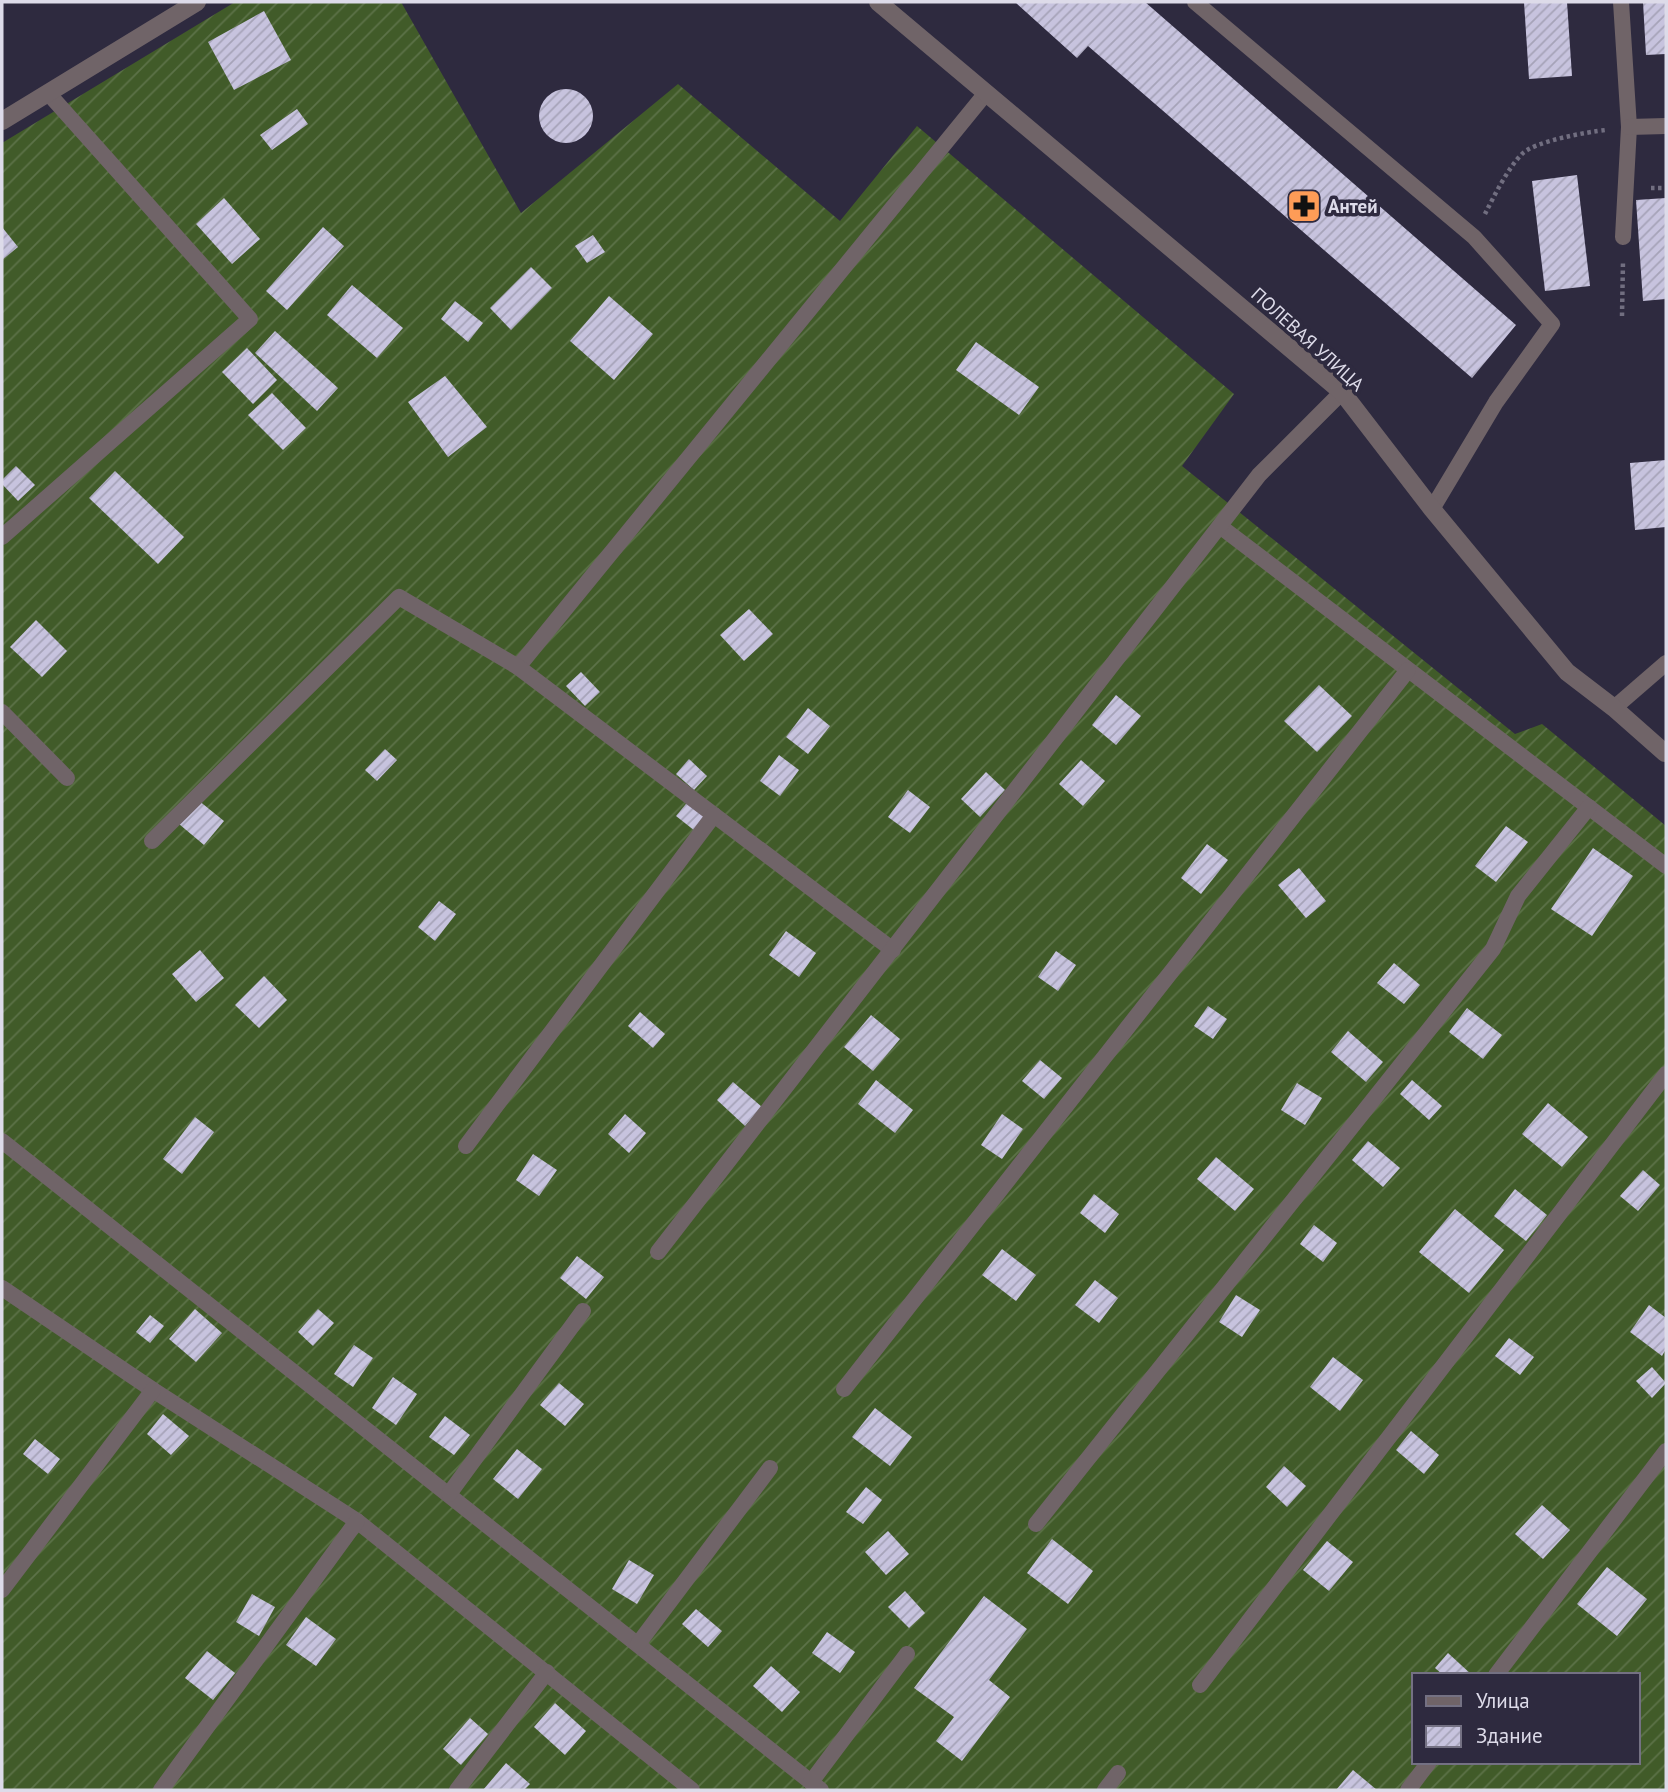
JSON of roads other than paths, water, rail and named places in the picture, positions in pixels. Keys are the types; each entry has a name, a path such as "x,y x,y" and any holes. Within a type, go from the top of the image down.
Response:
{"street":[{"path":"2,121 197,2"},
{"name":"ПОЛЕВАЯ УЛИЦА","path":"877,2 1342,392 1432,509 1567,672 1614,708 1665,753"}],"lane":[{"path":"1195,2 1474,237 1552,324 1496,402 1432,509"},
{"path":"1621,2 1629,127 1623,237"},
{"path":"2,537 250,319 48,93"},
{"path":"518,667 986,93"},
{"path":"1629,127 1666,126"},
{"path":"659,1252 1259,475 1342,392"},
{"path":"1221,527 1666,866"},
{"path":"152,841 398,597 518,667 893,950"},
{"path":"1614,708 1666,663"},
{"path":"844,1389 1408,670"},
{"path":"2,712 67,778"},
{"path":"1036,1524 1493,949 1518,896 1588,807"},
{"path":"466,1146 715,815"},
{"path":"1200,1685 1666,1074"},
{"path":"2,1140 816,1786 907,1654"},
{"path":"2,1288 153,1390 357,1521 692,1790"},
{"path":"449,1494 583,1311"},
{"path":"2,1590 153,1390"},
{"path":"1498,1673 1666,1451"},
{"path":"638,1644 770,1468"},
{"path":"161,1790 357,1521"},
{"path":"457,1790 547,1672"},
{"path":"1408,1790 1428,1764"},
{"path":"1105,1790 1118,1773"}],"place":[{"name":"Антей","path":"1304,206"}]}
